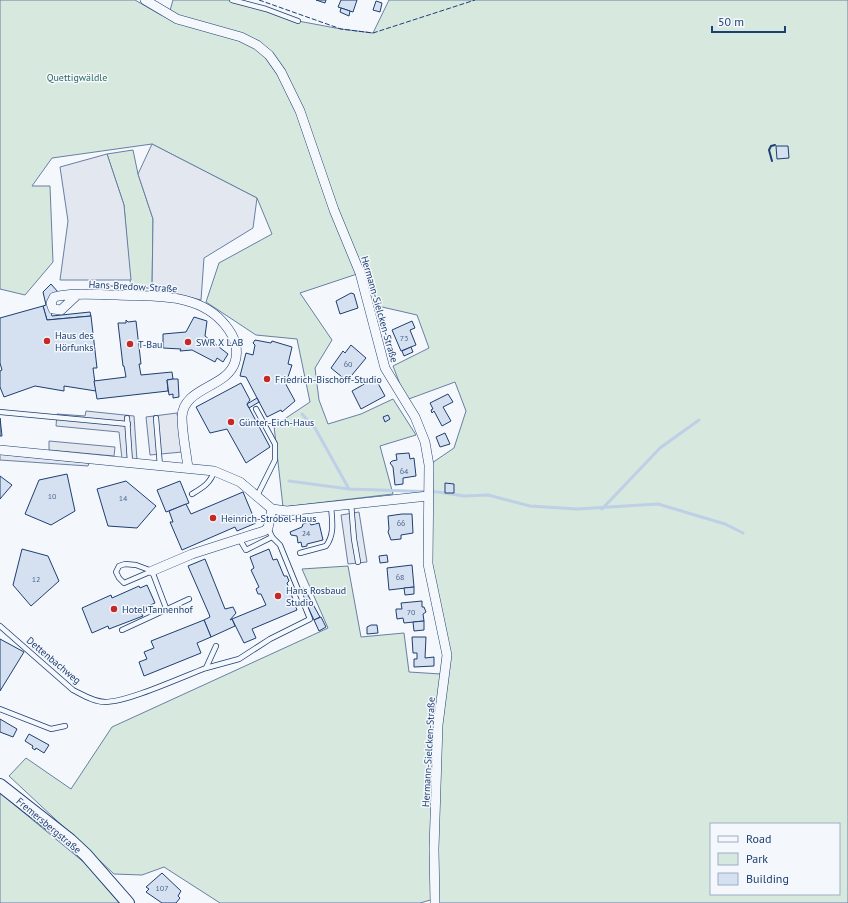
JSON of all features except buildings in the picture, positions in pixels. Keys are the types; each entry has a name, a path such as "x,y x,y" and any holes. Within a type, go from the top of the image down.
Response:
{"main road":[{"name":"Fremersbergstraße","path":"0,785 70,840 128,903"}],"street":[{"name":"Hermann-Sielcken-Straße","path":"145,0 177,19 241,37 257,45 269,55 281,72 300,111 334,210 360,273 385,368 415,417 425,442 429,465 428,564 447,656 438,740 434,849 435,903"},
{"name":"Hans-Bredow-Straße","path":"77,295 167,297 191,301 206,307 219,316 232,332 237,349 235,363 228,373 191,398 185,406 182,416 188,468"},
{"path":"0,450 130,462 214,472 240,482 258,496 272,510 287,511 428,493"},
{"path":"152,571 192,554 270,532 272,510"}],"lane":[{"path":"232,0 266,9 298,21"},
{"path":"256,409 274,444 275,460 258,496"},
{"path":"0,412 128,424"},
{"path":"127,418 130,462"},
{"path":"156,418 160,466"},
{"path":"192,494 205,486 212,479 214,472"},
{"path":"351,503 354,539 358,562"},
{"path":"300,553 326,546 329,543 333,525 330,505"},
{"path":"206,668 239,659 270,639 310,620 280,545 270,532"},
{"path":"152,571 124,582 119,578 116,572 119,566 125,564 136,565 152,571 166,608"},
{"path":"122,630 166,608 189,599"},
{"name":"Dettenbachweg","path":"0,626 73,690 87,697 105,702 125,699 206,668"},
{"path":"206,668 216,646"},
{"path":"0,709 51,728 65,726"}],"green space":[{"name":"Quettigwäldle","path":"0,0 135,0 161,15 169,14 173,0 232,0 298,21 373,33 389,0 848,0 848,903 435,903 434,899 420,903 220,903 164,867 142,875 114,874 9,776 26,758 71,789 112,727 328,628 302,569 348,566 361,637 404,633 409,672 441,674 447,667 431,583 429,465 454,448 466,411 455,382 406,400 393,366 429,348 417,315 369,304 360,273 300,293 332,340 315,368 319,400 328,424 361,414 393,399 416,435 380,446 393,494 283,507 274,426 310,402 297,339 256,335 206,302 219,263 272,234 257,198 152,144 52,158 32,186 50,186 53,262 25,295 0,289"},
{"path":"133,150 138,174 153,219 152,292 131,291 124,205 107,154"},
{"path":"0,793 86,864 120,903 0,903"}],"shaded area":[{"path":"152,144 257,198 253,228 204,258 201,300 177,294 152,292 153,219 138,174"},
{"path":"107,154 124,205 131,280 60,280 68,221 60,167"},
{"path":"86,411 134,416 137,460 122,459 119,432 56,426 57,414 85,416"},
{"path":"177,413 182,452 150,455 146,417"},
{"path":"49,441 115,447 114,456 49,450"},
{"path":"0,454 89,463 88,466 0,460"},
{"path":"359,512 367,562 348,564 341,515"}],"waterway":[{"path":"302,414 315,428 349,489"},
{"path":"602,509 660,448 699,420"},
{"path":"289,481 349,489 438,492 464,496 488,495 530,506 577,509 658,504 725,524 743,533"}],"fence":[{"path":"259,0 341,29 373,33 475,0"}],"wall":[{"path":"772,161 769,150 771,146 775,145"}],"place":[{"name":"Haus des Hörfunks","path":"47,341"},
{"name":"SWR X LAB","path":"188,342"},
{"name":"T-Bau","path":"130,344"},
{"name":"Friedrich-Bischoff-Studio","path":"267,379"},
{"name":"Günter-Eich-Haus","path":"231,422"},
{"name":"Heinrich-Strobel-Haus","path":"213,518"},
{"name":"Hans Rosbaud Studio","path":"278,596"},
{"name":"Hotel Tannenhof","path":"114,609"}]}
